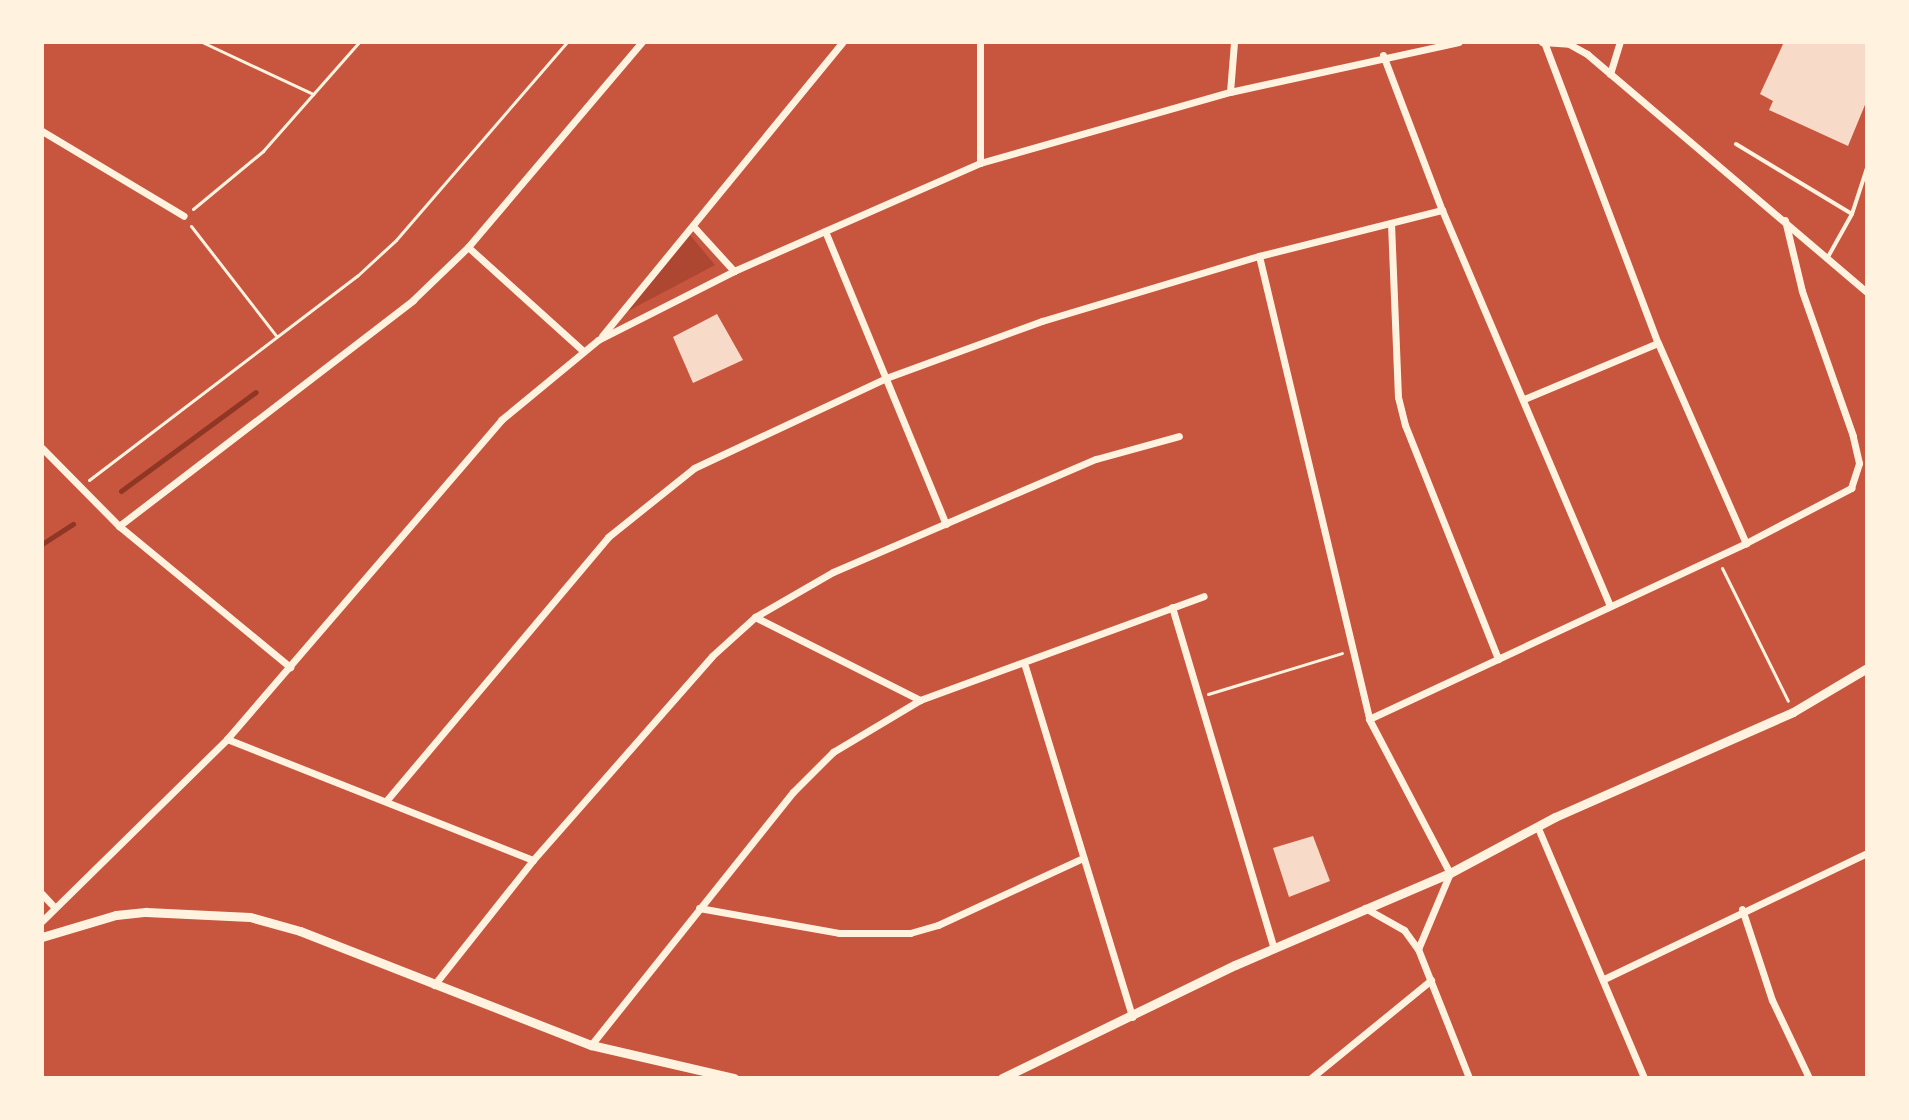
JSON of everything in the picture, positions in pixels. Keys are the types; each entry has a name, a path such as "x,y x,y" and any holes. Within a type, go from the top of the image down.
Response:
{"street":[{"path":"119,526 379,329 468,247 642,42"},
{"path":"598,340 843,42"},
{"path":"980,42 980,163"},
{"path":"1230,92 1234,42"},
{"path":"42,921 227,739 501,420 598,340 734,271 980,163 1230,92 1383,55 1459,42"},
{"path":"1746,543 1658,343 1542,42 1569,44 1610,74 1867,292"},
{"path":"1610,74 1620,42"},
{"path":"1383,55 1442,210 1610,606"},
{"path":"42,131 184,216"},
{"path":"386,801 535,620 639,509 694,468 886,378 1042,321 1259,256 1442,210"},
{"path":"1369,719 1746,543 1841,497 1851,488 1859,463 1802,291 1785,220"},
{"path":"1391,223 1401,411 1498,659"},
{"path":"693,226 734,271"},
{"path":"825,231 946,524"},
{"path":"468,247 583,351"},
{"path":"1259,256 1350,651 1369,719 1450,873"},
{"path":"1524,399 1658,343"},
{"path":"434,985 533,860 712,656 755,617 833,572 1096,459 1179,436"},
{"path":"42,448 119,526 290,667"},
{"path":"591,1045 812,772 855,736 920,700 1025,666 1204,596"},
{"path":"1172,607 1274,949"},
{"path":"755,617 920,700"},
{"path":"1025,666 1081,859 1132,1017"},
{"path":"1002,1078 1274,949 1450,873 1538,828 1793,712 1867,668"},
{"path":"227,739 533,860"},
{"path":"1538,828 1644,1078"},
{"path":"1604,979 1742,909 1867,853"},
{"path":"699,908 839,933 910,933 966,913 1081,859"},
{"path":"1418,949 1450,873"},
{"path":"42,894 54,907"},
{"path":"1365,908 1404,930 1418,949 1469,1078"},
{"path":"1742,909 1772,1000 1809,1078"},
{"path":"42,937 116,915 234,915 300,931 591,1045 734,1078"},
{"path":"1311,1078 1431,980"}],"lane":[{"path":"1736,144 1852,214"},
{"path":"1828,257 1852,214 1867,168"}],"path":[{"path":"202,42 313,94"},
{"path":"278,338 184,216 263,151 359,42"},
{"path":"80,488 278,338 396,240 567,42"},
{"path":"1717,556 1793,712"},
{"path":"1200,696 1350,651"}],"shaded area":[{"path":"690,235 715,265 628,311"}],"building":[{"path":"1784,42 1867,42 1867,100 1848,146 1769,110 1773,101 1760,94"},
{"path":"717,314 743,360 693,383 673,337"},
{"path":"1313,836 1330,881 1289,897 1273,848"}],"waterway":[{"path":"121,491 256,392"},
{"path":"42,544 73,524"}]}
